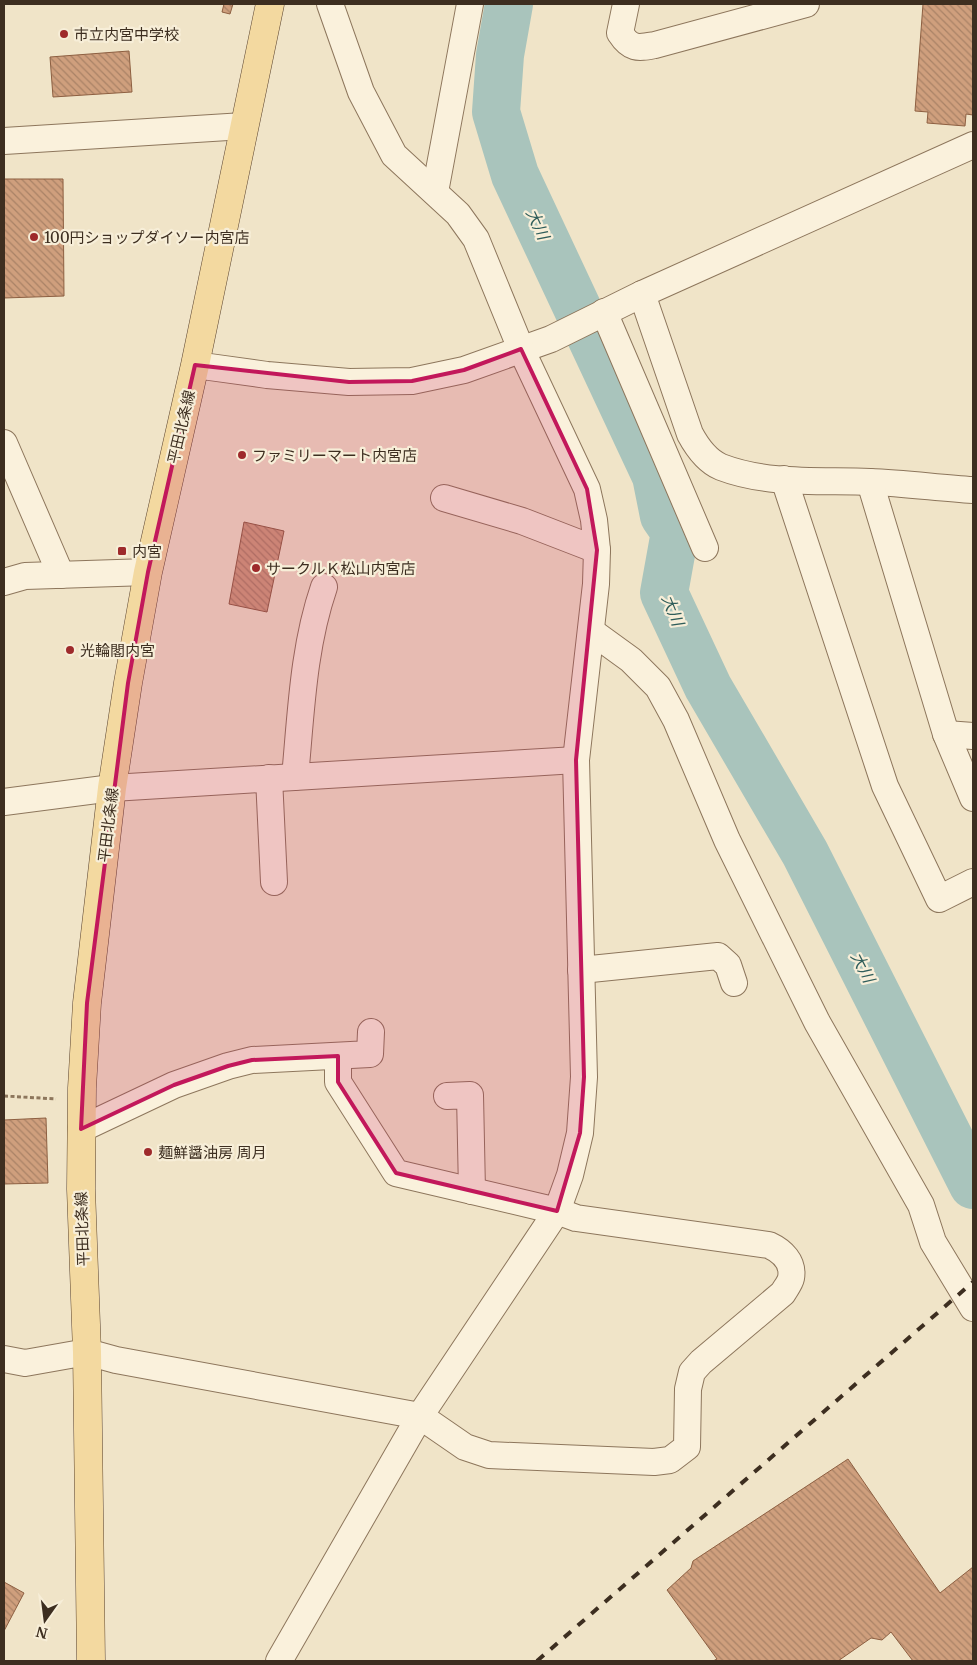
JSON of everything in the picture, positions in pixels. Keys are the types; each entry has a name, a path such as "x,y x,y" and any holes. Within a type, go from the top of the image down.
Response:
{"main road":[{"name":"平田北条線","path":"91,1661 87,1352 81,1189 81,1129 87,1003 112,788 148,572 196,365 270,4"}],"street":[{"path":"279,1661 420,1416 557,1211 570,1176 580,1133 584,1077 576,760 596,584 597,550 594,520 587,490 521,349 476,239 458,214 394,155 361,92 330,4"},
{"path":"435,192 470,4"},
{"path":"626,4 620,33 626,42 637,48 655,45 806,4"},
{"path":"4,141 244,126"},
{"path":"196,365 267,375 349,382 412,381 464,370 551,339 642,294 973,145"},
{"path":"642,294 690,434 697,446 707,457 720,466 758,476 784,480 870,482 973,490"},
{"path":"600,314 705,548"},
{"path":"4,444 60,575"},
{"path":"784,480 885,786 893,804 939,899 973,882"},
{"path":"870,482 946,734 973,798"},
{"path":"444,498 522,521 597,550"},
{"path":"4,582 25,576 148,572"},
{"path":"295,777 304,673 315,612 324,587"},
{"path":"591,632 631,660 658,687 676,720 727,840 817,1022 921,1205 933,1242 973,1308"},
{"path":"946,734 973,736"},
{"path":"4,802 112,788 576,760"},
{"path":"269,778 274,882"},
{"path":"581,970 718,956 728,964 734,983"},
{"path":"81,1129 174,1085 228,1066 252,1060 370,1054 371,1032"},
{"path":"4,1359 25,1363 87,1352 116,1360 420,1416 465,1447 489,1455 654,1462 670,1460 687,1447 688,1389 692,1372 701,1362 783,1293 791,1278 789,1262 780,1250 769,1245 576,1218 557,1211 396,1173 338,1082 338,1056"},
{"path":"447,1096 470,1095 472,1191"}],"path":[{"path":"4,1096 82,1100"}],"highlighted area":[{"path":"521,349 587,489 597,550 576,760 584,1077 580,1133 557,1211 396,1173 338,1082 338,1056 252,1060 228,1066 174,1085 81,1129 87,1003 128,683 148,572 195,365 349,382 412,381 464,370"}],"building":[{"path":"224,4 233,4 230,14 222,12"},
{"path":"923,4 973,4 973,115 966,114 965,126 927,123 928,112 915,111"},
{"path":"129,51 132,92 53,97 50,57"},
{"name":"100円ショップダイソー内宮店","path":"4,179 63,179 64,296 4,298"},
{"name":"サークルＫ松山内宮店","path":"244,522 284,531 267,612 229,604"},
{"path":"46,1118 48,1183 4,1184 4,1120"},
{"path":"848,1459 940,1593 973,1567 973,1661 913,1661 891,1632 882,1640 871,1638 838,1661 713,1661 717,1659 667,1590 691,1568 693,1561"},
{"path":"4,1582 24,1593 4,1631"}],"waterway":[{"name":"大川","path":"509,4 500,55 496,112 515,175 656,476 664,516 675,532 664,593 708,687 805,853 973,1185"}],"railway":[{"path":"537,1661 973,1282"}],"place":[{"name":"市立内宮中学校","path":"64,34"},
{"name":"100円ショップダイソー内宮店","path":"34,237"},
{"name":"ファミリーマート内宮店","path":"242,455"},
{"name":"内宮","path":"122,551"},
{"name":"サークルＫ松山内宮店","path":"256,568"},
{"name":"光輪閣内宮","path":"70,650"},
{"name":"麺鮮醤油房 周月","path":"148,1152"}]}
